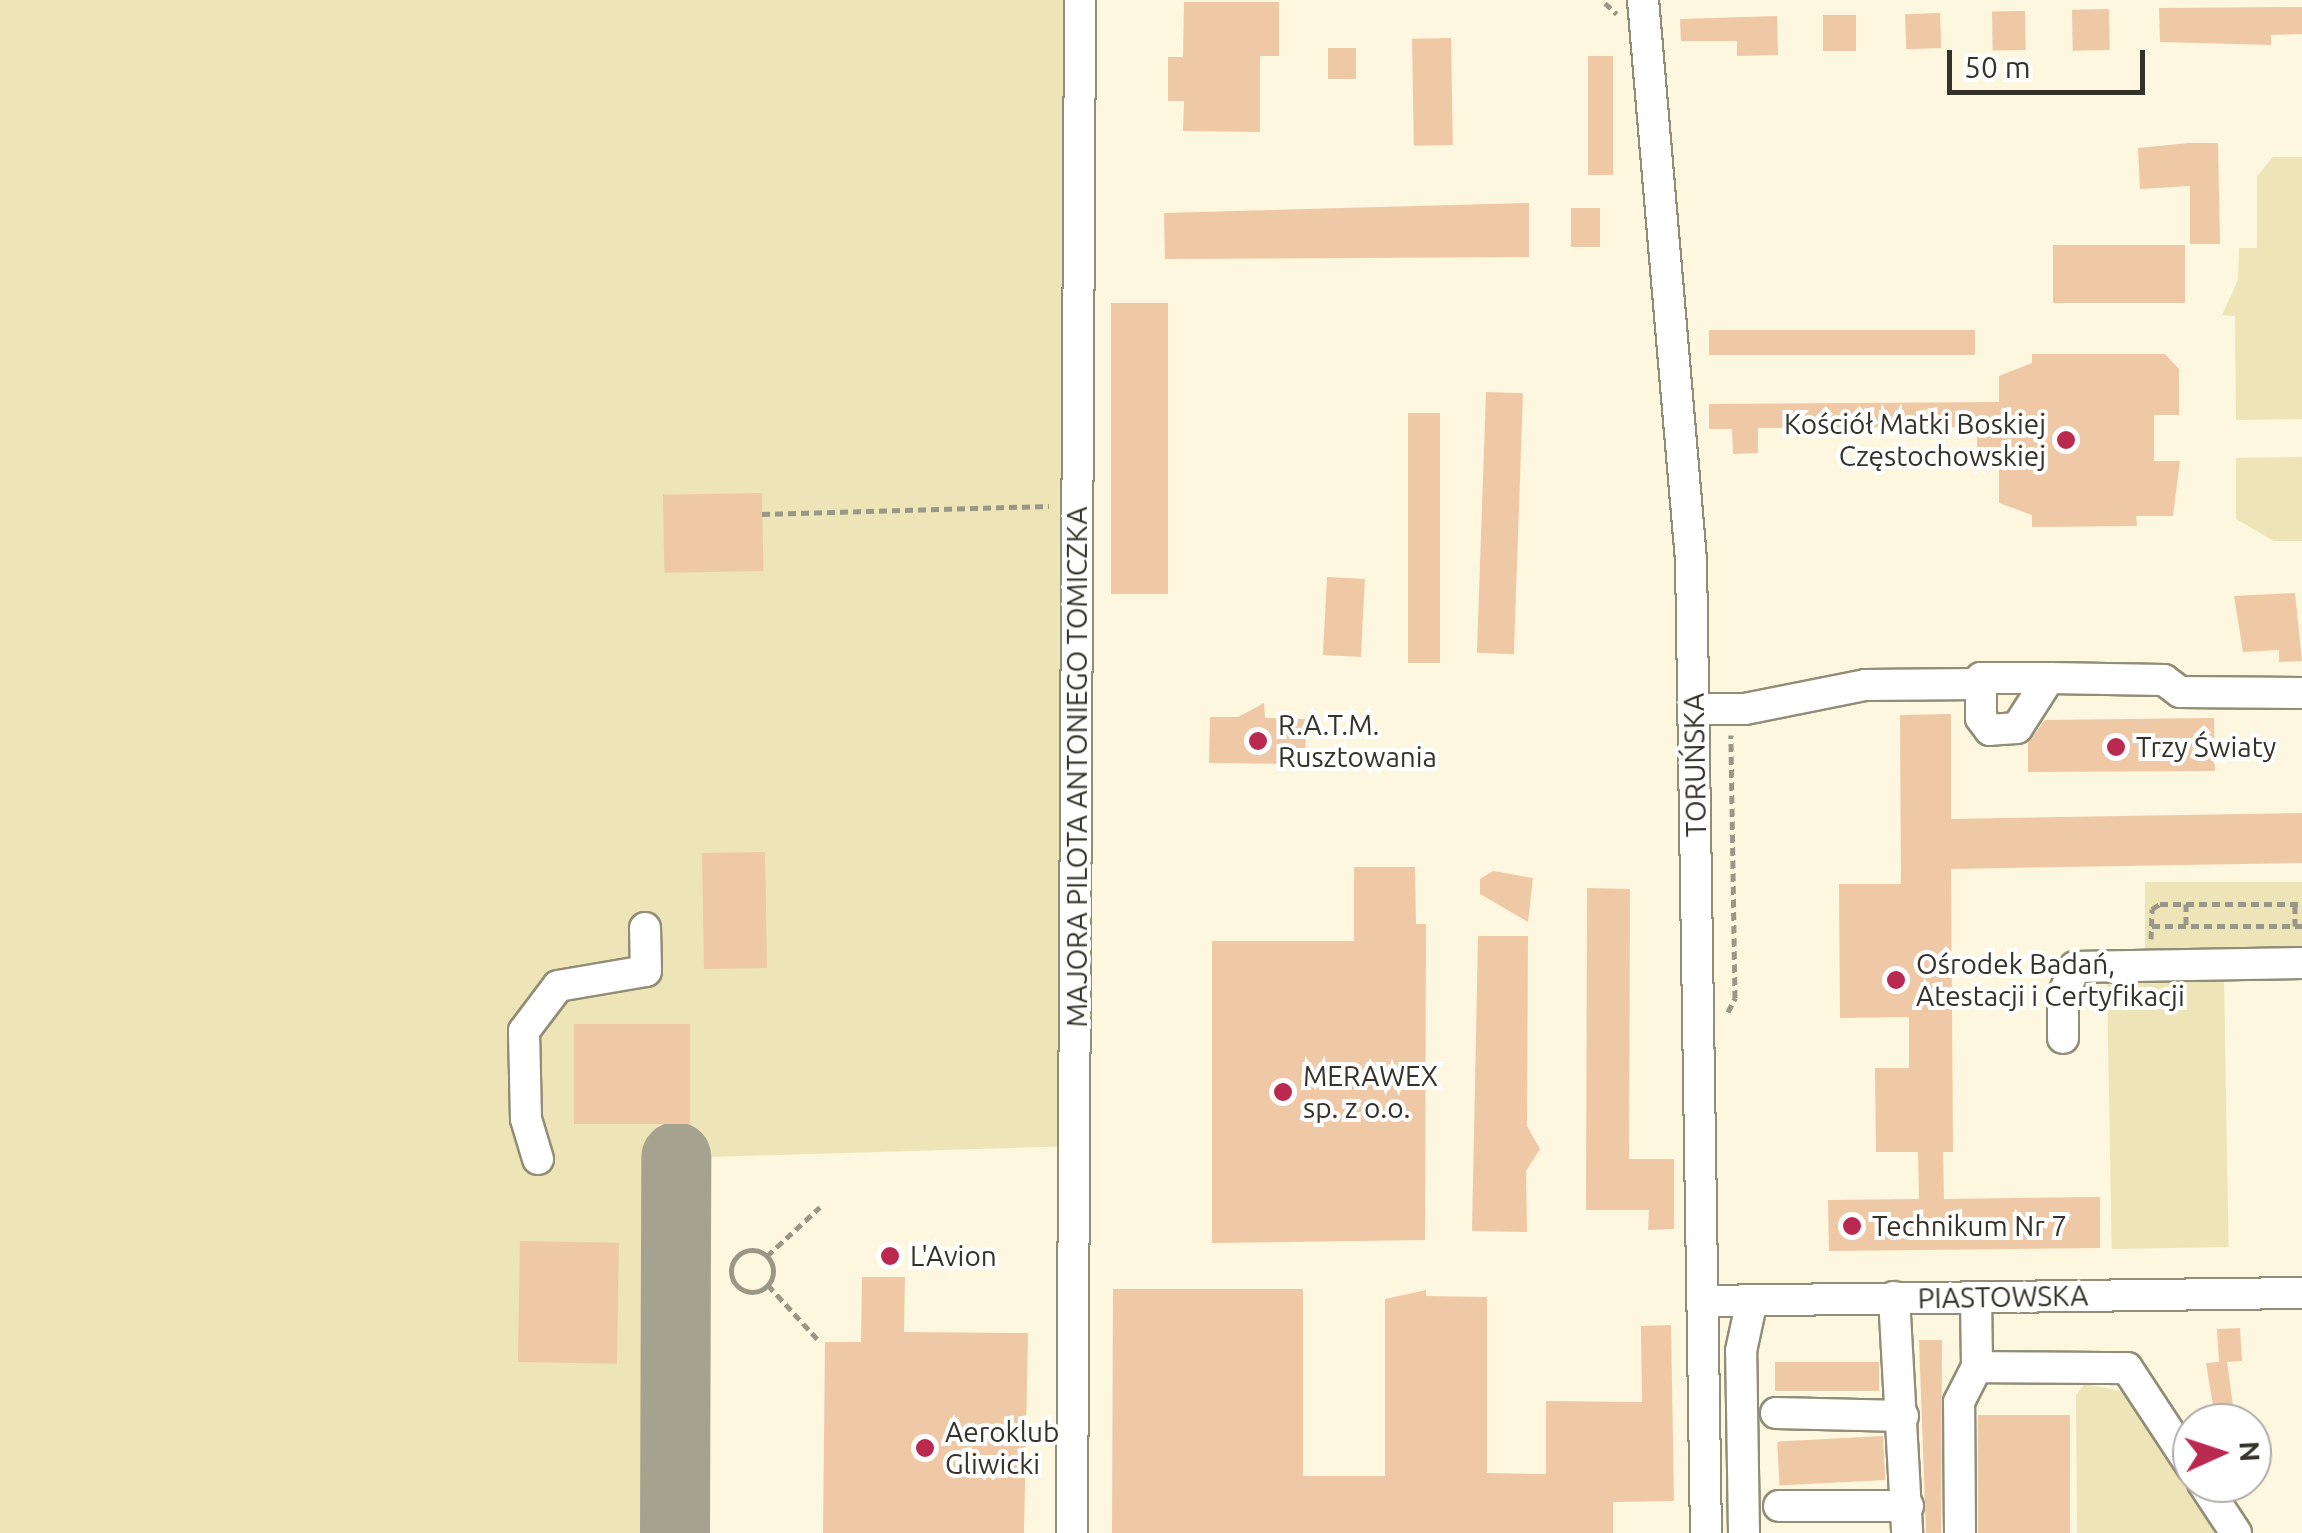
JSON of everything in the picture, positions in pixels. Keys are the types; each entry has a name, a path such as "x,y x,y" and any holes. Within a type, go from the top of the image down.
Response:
{"street":[{"name":"MAJORA PILOTA ANTONIEGO TOMICZKA","path":"1072,1533 1080,0"},
{"name":"TORUŃSKA","path":"1643,0 1685,461 1694,709 1706,1533"},
{"path":"1694,709 1730,708 1864,684 1980,684 2049,678 2302,694"},
{"path":"1980,684 1981,718 2004,733 2016,728 2049,678"},
{"path":"538,1159 526,1119 524,1031 558,986 646,971 645,928"},
{"path":"2063,1038 2062,995 2075,967 2298,950"},
{"name":"PIASTOWSKA","path":"1703,1301 2302,1294"},
{"path":"1779,1506 1907,1519 1894,1298"},
{"path":"1960,1533 1959,1402 1977,1367 1976,1298"},
{"path":"1744,1533 1740,1351 1752,1300"},
{"path":"1977,1367 2127,1368 2172,1437"},
{"path":"1776,1413 1903,1416"},
{"path":"2216,1503 2236,1533"}],"path":[{"path":"762,514 1078,505"},
{"path":"1726,1015 1735,998 1730,708"},
{"path":"2298,926 2152,926 2160,904 2298,904 2298,926 2298,950"},
{"path":"768,1285 749,1292 730,1272 739,1254 767,1256 820,1207"},
{"path":"767,1256 768,1285 820,1342"}],"shaded area":[{"path":"0,0 1080,0 1076,1146 676,1158 675,1533 0,1533"},
{"path":"2273,157 2302,157 2302,419 2236,420 2235,316 2222,315 2238,280 2239,248 2257,248 2257,176"},
{"path":"2302,457 2302,541 2274,541 2236,519 2236,458"},
{"path":"2145,882 2302,882 2302,957 2145,957"},
{"path":"2224,981 2229,1247 2112,1249 2107,983"},
{"path":"2085,1384 2131,1393 2172,1457 2172,1503 2201,1503 2220,1533 2077,1533 2076,1395"}],"building":[{"path":"1184,2 1279,2 1279,56 1260,56 1260,132 1183,131 1184,101 1168,101 1168,57 1183,57"},
{"path":"2302,7 2302,34 2271,35 2271,45 2160,42 2159,8"},
{"path":"2109,9 2110,50 2073,51 2072,10"},
{"path":"2025,11 2026,50 1993,51 1992,12"},
{"path":"1940,13 1941,48 1906,49 1905,14"},
{"path":"1823,15 1856,15 1856,51 1823,51"},
{"path":"1777,16 1778,55 1737,56 1737,41 1681,41 1680,19"},
{"path":"1451,38 1453,145 1414,146 1412,39"},
{"path":"1328,48 1356,48 1356,79 1328,79"},
{"path":"1588,56 1613,56 1613,175 1588,175"},
{"path":"2218,143 2220,244 2190,244 2190,186 2140,189 2138,148"},
{"path":"1529,203 1529,257 1165,259 1164,213"},
{"path":"1571,208 1600,208 1600,247 1571,247"},
{"path":"2053,245 2185,245 2185,303 2053,303"},
{"path":"1111,303 1168,303 1168,594 1111,594"},
{"path":"1709,330 1975,330 1975,355 1709,355"},
{"name":"Kościół Matki Boskiej Częstochowskiej","path":"2032,354 2165,354 2179,369 2179,415 2154,415 2154,461 2180,461 2173,516 2136,516 2137,526 2032,527 2032,515 1999,503 1999,463 1977,463 1977,427 1758,428 1758,453 1733,454 1732,429 1709,429 1709,404 1999,402 1999,376 2032,363"},
{"path":"1486,392 1523,393 1514,654 1477,653"},
{"path":"1408,413 1440,413 1440,663 1408,663"},
{"path":"762,493 763,571 664,573 663,495"},
{"path":"1327,577 1365,579 1361,657 1323,655"},
{"path":"2295,593 2302,661 2279,662 2279,650 2243,652 2234,596"},
{"name":"R.A.T.M. Rusztowania","path":"1264,703 1265,718 1306,719 1305,764 1209,763 1210,717 1238,717"},
{"path":"1951,714 1951,819 2302,813 2302,863 1951,869 1953,1152 1943,1152 1944,1199 2100,1197 2100,1248 1829,1251 1828,1200 1919,1199 1918,1152 1876,1152 1875,1068 1909,1068 1909,1017 1840,1018 1839,884 1901,884 1900,715"},
{"path":"2214,718 2215,771 2028,772 2028,743 2045,720"},
{"path":"765,852 767,968 704,969 702,853"},
{"name":"MERAWEX sp. z o.o.","path":"1354,867 1415,867 1416,924 1426,924 1425,1240 1212,1243 1212,941 1354,941"},
{"path":"1493,871 1533,878 1528,922 1480,894 1480,879"},
{"path":"1587,888 1630,889 1629,1159 1674,1159 1674,1229 1648,1230 1649,1210 1586,1210"},
{"path":"1478,936 1528,936 1527,1126 1540,1149 1526,1171 1527,1232 1472,1231"},
{"path":"574,1024 690,1024 690,1124 574,1124"},
{"path":"520,1241 619,1243 617,1364 518,1362"},
{"name":"Aeroklub Gliwicki","path":"862,1277 905,1277 904,1332 1028,1333 1024,1533 823,1533 825,1342 861,1342"},
{"path":"1113,1289 1303,1289 1303,1476 1385,1476 1385,1299 1426,1290 1426,1296 1487,1297 1487,1473 1546,1474 1546,1401 1642,1402 1641,1326 1671,1325 1674,1501 1613,1502 1613,1533 1112,1533"},
{"path":"2240,1328 2242,1361 2227,1362 2233,1403 2213,1403 2206,1363 2219,1362 2217,1329"},
{"path":"1919,1340 1942,1340 1941,1533 1926,1533"},
{"path":"1775,1362 1879,1362 1879,1391 1775,1391"},
{"path":"1978,1415 2070,1415 2070,1533 1978,1533"},
{"path":"1883,1436 1885,1480 1779,1485 1777,1442"}],"taxiway":[{"path":"675,1533 676,1157"}],"place":[{"name":"Kościół Matki Boskiej Częstochowskiej","path":"2066,440"},
{"name":"R.A.T.M. Rusztowania","path":"1258,741"},
{"name":"Trzy Światy","path":"2116,747"},
{"name":"Ośrodek Badań, Atestacji i Certyfikacji","path":"1896,980"},
{"name":"MERAWEX sp. z o.o.","path":"1283,1092"},
{"name":"Technikum Nr 7","path":"1852,1226"},
{"name":"L'Avion","path":"890,1256"},
{"name":"Aeroklub Gliwicki","path":"925,1448"}]}
